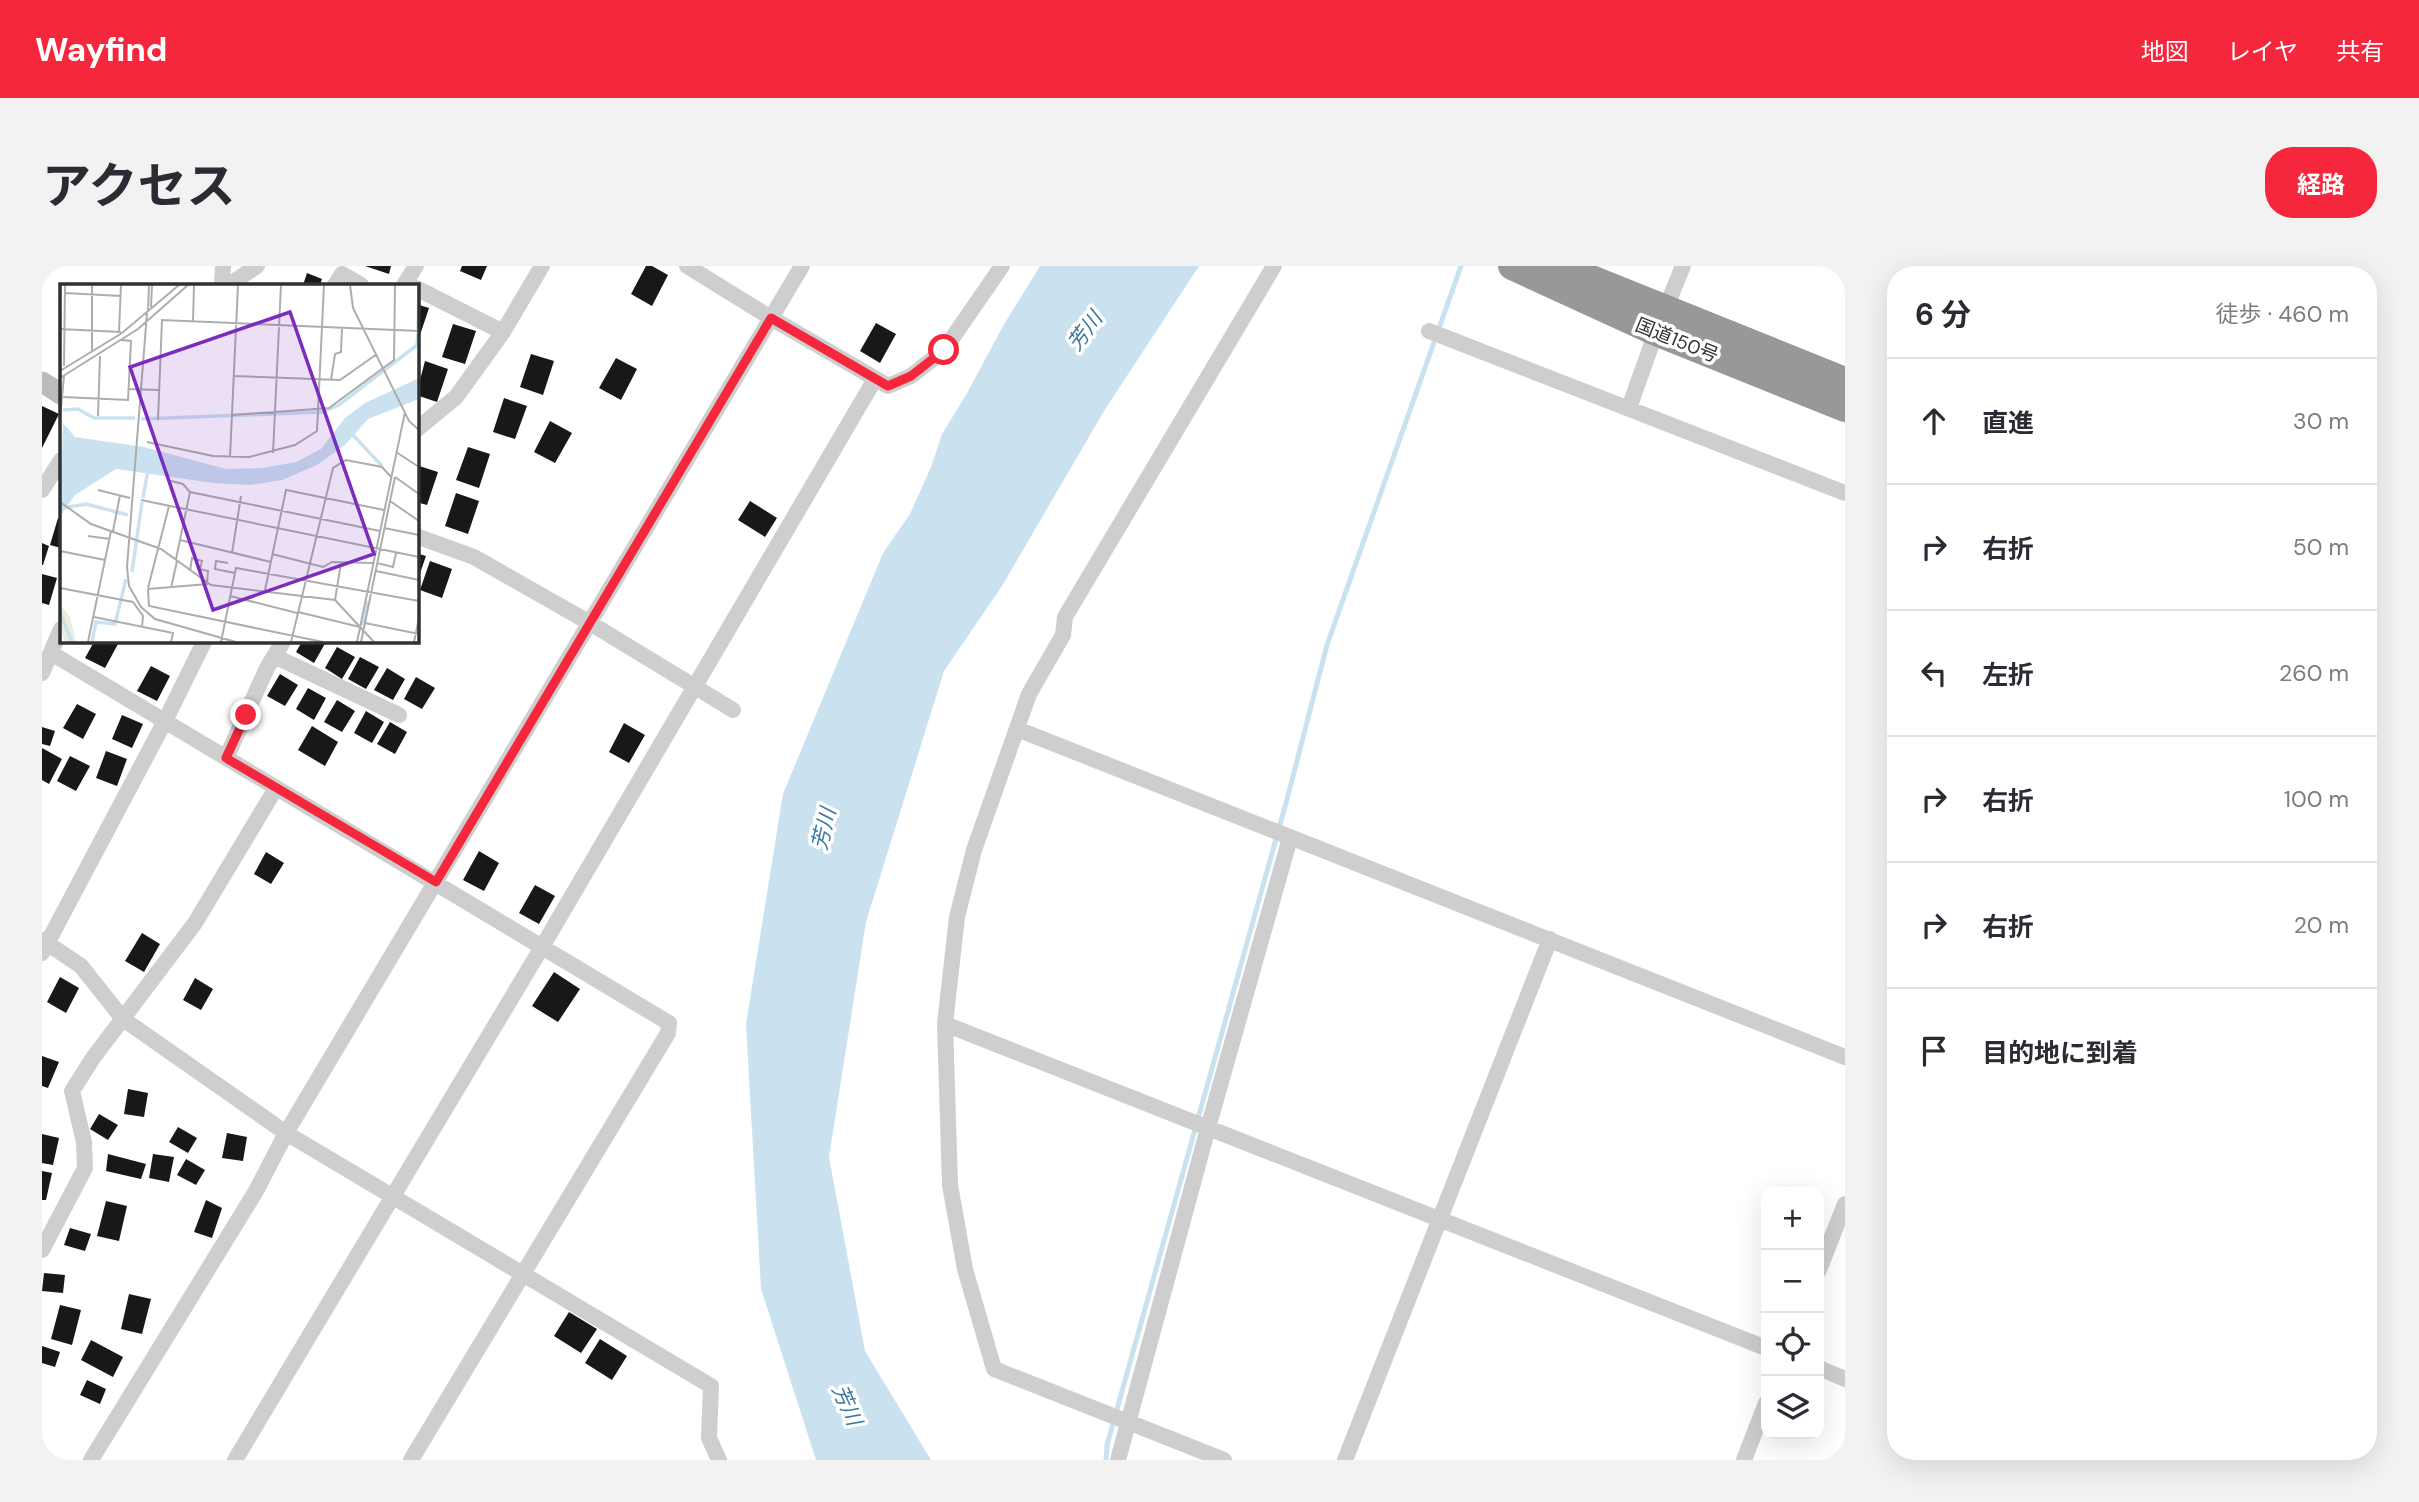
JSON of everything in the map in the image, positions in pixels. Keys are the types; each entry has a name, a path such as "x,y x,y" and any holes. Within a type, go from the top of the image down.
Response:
{"highway":[{"name":"国道150号","path":"1512,266 1579,299 1662,321 1845,381"},
{"name":"国道150号","path":"1559,266 1662,321 1845,408"}],"street":[{"path":"222,284 223,266"},
{"path":"230,284 257,266"},
{"path":"410,284 416,266"},
{"path":"418,428 456,397 503,332 542,266"},
{"path":"687,266 888,386 911,376 944,350 1002,266"},
{"path":"91,1460 256,1191 286,1133 802,266"},
{"path":"1224,1460 994,1369 965,1269 950,1185 945,1024 957,917 982,823 1029,694 1063,635 1065,617 1274,266"},
{"path":"1629,408 1684,266"},
{"path":"336,284 342,274 359,284"},
{"path":"418,289 503,332"},
{"path":"1429,331 1845,493"},
{"path":"235,1460 542,947 875,379"},
{"path":"42,382 60,393"},
{"path":"42,490 60,462"},
{"path":"418,537 474,557 590,623 733,710"},
{"path":"42,673 60,631"},
{"path":"204,642 165,721 44,946 81,966 123,1019 286,1133 711,1386 709,1438 719,1460"},
{"path":"226,758 283,642"},
{"path":"51,653 669,1023 668,1032 411,1460"},
{"path":"274,656 399,715"},
{"path":"1017,729 1845,1057"},
{"path":"42,1250 49,1221 85,1168 85,1142 72,1091 93,1058 195,923 276,788"},
{"path":"1118,1460 1126,1422 1289,837"},
{"path":"1345,1460 1550,939"},
{"path":"945,1024 1761,1346"},
{"path":"1824,1257 1845,1204"},
{"path":"1824,1370 1845,1379"},
{"path":"1744,1460 1761,1416"}],"water":[{"name":"芳川","path":"1040,266 1199,266 1104,411 1002,586 944,671 866,922 829,1157 865,1351 931,1460 816,1460 761,1289 746,1024 783,794 883,553 910,514 942,434"}],"building":[{"path":"365,266 391,266 389,274"},
{"path":"462,266 487,266 481,280 460,271"},
{"path":"646,266 652,266 668,275 652,306 631,294"},
{"path":"307,273 322,279 320,284 303,284"},
{"path":"418,305 429,308 418,341"},
{"path":"876,323 896,334 880,363 860,351"},
{"path":"453,324 476,331 465,364 442,357"},
{"path":"531,354 554,361 543,395 520,387"},
{"path":"616,358 637,369 621,400 599,388"},
{"path":"425,361 448,369 437,402 418,396"},
{"path":"504,398 527,406 515,439 493,432"},
{"path":"42,406 59,414 42,448"},
{"path":"550,421 572,433 555,463 534,452"},
{"path":"468,447 490,454 479,488 456,480"},
{"path":"418,466 438,472 427,505 418,503"},
{"path":"456,493 479,501 468,534 445,526"},
{"path":"750,501 777,518 765,537 738,520"},
{"path":"58,518 60,519 60,548 50,545"},
{"path":"42,543 49,546 43,565 42,565"},
{"path":"418,554 426,556 418,579"},
{"path":"430,561 452,569 442,598 420,590"},
{"path":"42,574 57,578 49,605 42,603"},
{"path":"94,642 118,644 105,668 85,658"},
{"path":"302,642 326,642 314,663 296,652"},
{"path":"337,647 355,657 342,679 325,668"},
{"path":"360,657 379,667 366,689 348,679"},
{"path":"151,666 170,676 157,701 137,691"},
{"path":"387,668 405,679 393,700 374,690"},
{"path":"280,674 298,685 285,706 267,696"},
{"path":"416,677 435,688 422,709 404,699"},
{"path":"308,688 326,698 314,720 296,709"},
{"path":"337,700 355,711 342,732 324,722"},
{"path":"77,704 96,714 83,739 63,728"},
{"path":"366,711 384,722 372,743 354,733"},
{"path":"122,715 143,724 132,748 112,739"},
{"path":"390,722 407,732 395,754 377,744"},
{"path":"624,723 645,735 629,763 609,752"},
{"path":"312,726 338,742 325,766 298,750"},
{"path":"42,727 55,731 50,746 42,744"},
{"path":"42,748 62,759 49,784 42,780"},
{"path":"106,751 127,759 117,786 96,778"},
{"path":"70,756 90,766 76,791 57,781"},
{"path":"479,851 499,863 484,891 463,880"},
{"path":"266,852 284,863 271,884 254,874"},
{"path":"535,885 555,896 539,924 519,913"},
{"path":"142,933 160,944 144,972 125,961"},
{"path":"554,972 580,989 558,1022 532,1006"},
{"path":"60,977 79,988 66,1013 47,1002"},
{"path":"195,978 213,989 201,1010 183,1000"},
{"path":"42,1056 59,1062 48,1088 42,1086"},
{"path":"128,1089 148,1093 144,1117 124,1114"},
{"path":"99,1114 118,1125 108,1140 90,1129"},
{"path":"178,1127 197,1138 188,1153 169,1142"},
{"path":"227,1133 247,1137 243,1161 222,1158"},
{"path":"42,1134 59,1138 53,1165 42,1163"},
{"path":"108,1154 146,1164 141,1179 106,1171"},
{"path":"153,1154 174,1157 169,1182 149,1178"},
{"path":"186,1159 205,1170 196,1185 177,1175"},
{"path":"42,1171 52,1173 46,1200 42,1200"},
{"path":"206,1200 222,1208 212,1238 194,1232"},
{"path":"106,1201 127,1206 119,1241 97,1236"},
{"path":"70,1228 91,1234 85,1251 64,1245"},
{"path":"44,1273 65,1275 63,1293 42,1291"},
{"path":"129,1294 151,1299 142,1334 121,1329"},
{"path":"60,1305 81,1310 72,1345 51,1339"},
{"path":"569,1312 597,1329 581,1353 554,1336"},
{"path":"600,1339 627,1356 612,1380 585,1363"},
{"path":"91,1340 123,1357 113,1377 81,1360"},
{"path":"42,1346 60,1352 55,1367 42,1363"},
{"path":"87,1380 106,1389 100,1404 80,1395"}],"waterway":[{"path":"1106,1460 1107,1445 1286,803 1327,645 1461,266"}],"route":[{"path":"246,715 226,758 436,882 771,318 888,386 911,376 944,350"}]}
